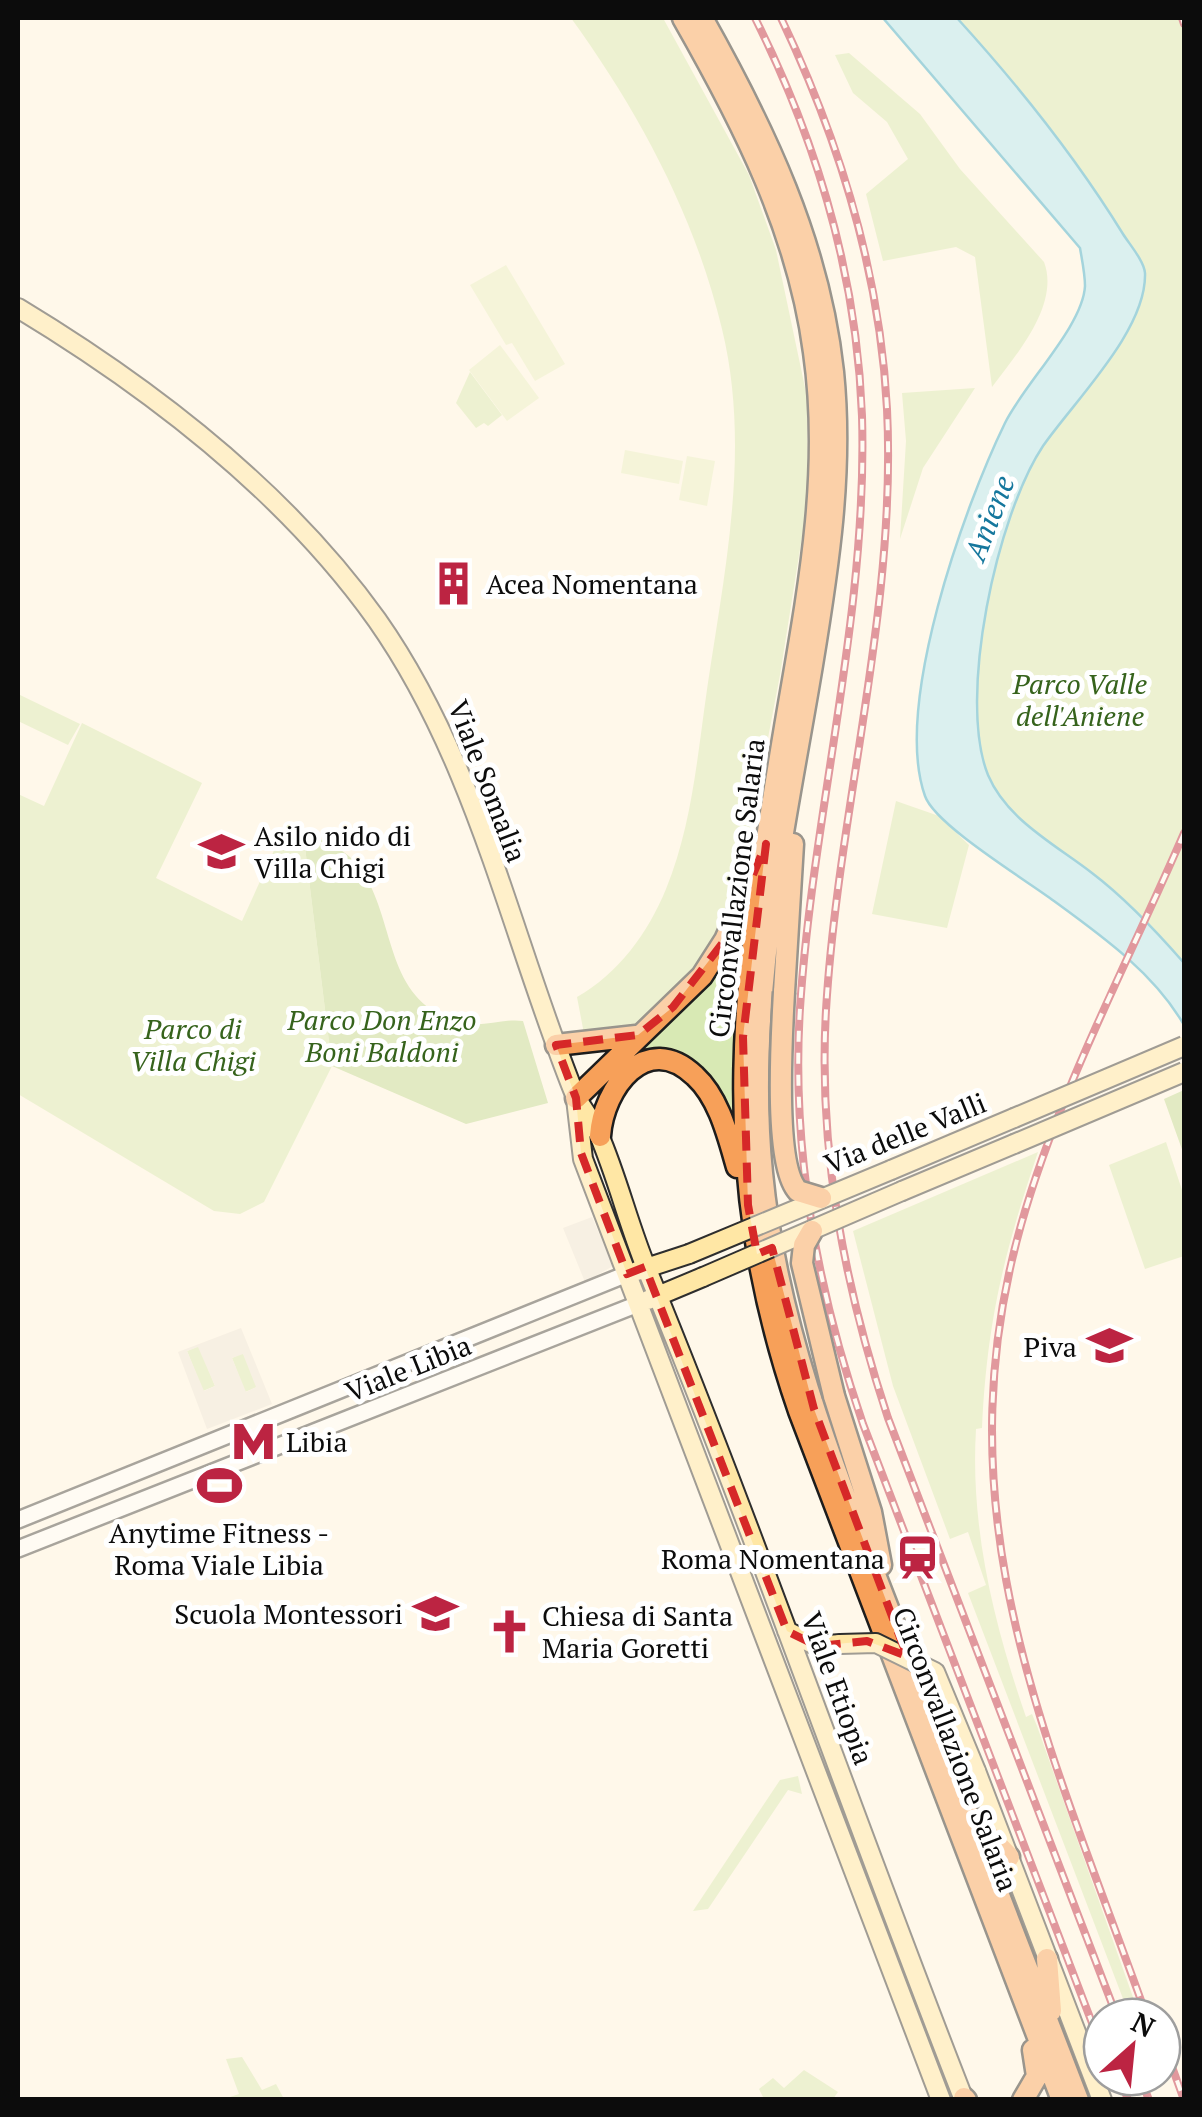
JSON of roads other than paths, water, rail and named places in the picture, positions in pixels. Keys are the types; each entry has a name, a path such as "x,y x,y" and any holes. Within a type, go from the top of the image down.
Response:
{"highway":[{"name":"Circonvallazione Salaria","path":"683,18 749,141 779,212 802,290 816,368 820,451 815,536 766,844 743,1037 748,1205 776,1341 798,1411 1062,2100"},
{"name":"Circonvallazione Salaria","path":"702,18 762,130 796,210 820,290 832,367 836,447 832,523 790,793 759,1034 764,1190 776,1272 798,1360 882,1592 1078,2100"},
{"path":"790,793 792,905 781,1068 786,1167 798,1191 821,1198"},
{"path":"576,1098 638,1035 680,1001 715,958 766,844"},
{"path":"556,1046 638,1035"},
{"path":"600,1136 605,1106 622,1074 651,1062 682,1067 698,1079 719,1113 748,1205"},
{"path":"812,1231 804,1245 802,1263 834,1396 873,1518 882,1592"},
{"path":"968,1813 1008,1857"},
{"path":"1047,1959 1059,2052"},
{"path":"1023,2100 1037,2070 1025,2004"}],"main road":[{"name":"Viale Somalia","path":"18,308 154,399 257,486 304,532 361,600 403,660 458,766 556,1046 576,1098 600,1136 646,1267"},
{"name":"Via delle Valli","path":"627,1274 689,1254 1184,1046"},
{"name":"Via delle Valli","path":"638,1304 1184,1072"},
{"name":"Viale Somalia","path":"576,1098 579,1146 627,1274"},
{"name":"Viale Etiopia","path":"646,1267 965,2099"},
{"name":"Viale Etiopia","path":"627,1274 941,2100"},
{"path":"788,1631 817,1646 876,1643 936,1672 1102,2100"}],"street":[{"name":"Viale Libia","path":"18,1520 627,1274"},
{"name":"Viale Libia","path":"18,1548 638,1304"}],"water":[{"name":"Aniene","path":"883,18 957,18 1065,149 1144,268 1143,295 1122,341 1043,446 1026,477 997,560 980,655 977,701 980,742 988,775 1007,805 1116,893 1184,963 1184,1025 1158,989 1126,957 945,822 925,796 918,758 918,712 925,661 953,554 1005,423 1064,337 1082,302 1085,281 1080,248"}],"railway":[{"path":"755,18 797,113 830,211 852,312 862,416 857,564 800,1008 800,1114 811,1219 832,1322 863,1424 1082,1997"},
{"path":"781,18 821,112 854,208 876,307 887,409 883,559 832,935 826,1010 826,1114 838,1217 859,1318 888,1418 1109,1997"},
{"path":"1182,18 1184,24"},
{"path":"1140,1997 1075,1820 1016,1630 999,1534 992,1435 999,1333 1021,1225 1075,1075 1184,833"},
{"path":"1182,2094 1184,2100"}],"place":[{"name":"Acea Nomentana","path":"453,583"},
{"name":"Asilo nido di Villa Chigi","path":"221,851"},
{"name":"Piva","path":"1110,1346"},
{"name":"Libia","path":"253,1441"},
{"name":"Anytime Fitness - Roma Viale Libia","path":"219,1486"},
{"name":"Roma Nomentana","path":"918,1558"},
{"name":"Scuola Montessori","path":"436,1613"},
{"name":"Chiesa di Santa Maria Goretti","path":"509,1631"}],"park label":[{"name":"Parco Valle dell'Aniene","path":"1080,699"},
{"name":"Parco Don Enzo Boni Baldoni","path":"382,1035"},
{"name":"Parco di Villa Chigi","path":"193,1044"}]}
